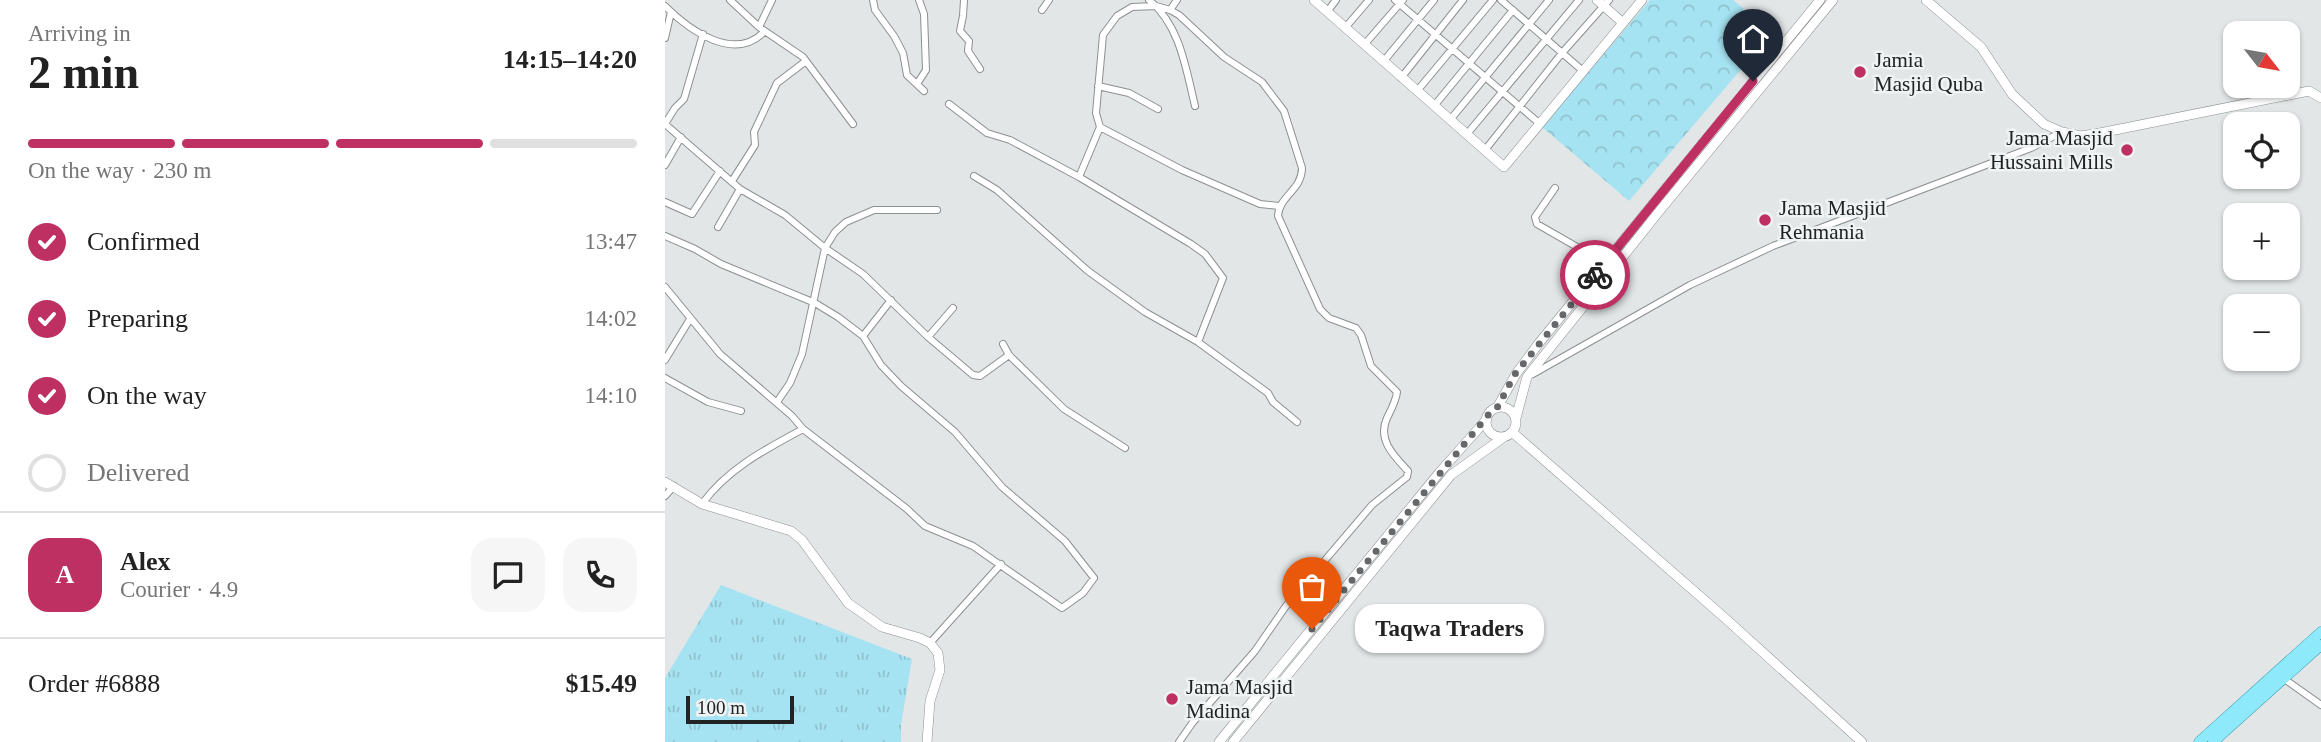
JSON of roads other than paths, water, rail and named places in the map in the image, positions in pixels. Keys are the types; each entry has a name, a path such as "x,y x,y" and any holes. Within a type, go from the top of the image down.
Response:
{"main road":[{"path":"1314,0 1504,167 1642,0"},
{"path":"1219,742 1439,473 1497,408 1515,374 1820,0"},
{"path":"1233,742 1451,475 1508,435 1516,418 1527,377 1833,0"},
{"path":"1926,0 1981,47 2012,94 2044,124 2061,132 2081,136 2100,133 2309,92 2321,98"},
{"path":"1603,2 1623,23"},
{"path":"1497,408 1508,409 1516,418"},
{"path":"1487,419 1489,430 1493,434 1508,435 1726,619 1862,742"},
{"path":"669,484 702,503 791,531 802,540 833,585 856,609 882,627 930,643 938,653 940,670 930,701 927,742"},
{"path":"2199,742 2321,632"},
{"path":"2213,742 2321,645"}],"street":[{"path":"665,38 668,0"},
{"path":"667,8 719,43 739,46 751,43 762,29 770,2 761,0"},
{"path":"873,0 875,10 903,53 907,75 925,91"},
{"path":"917,85 926,70 925,23 919,0"},
{"path":"964,0 960,31 969,41 968,51 980,69"},
{"path":"1042,10 1049,0"},
{"path":"1149,0 1156,6 1179,43 1195,106"},
{"path":"1170,10 1177,0"},
{"path":"1327,12 1336,0"},
{"path":"1345,29 1369,0"},
{"path":"1383,62 1434,0"},
{"path":"1401,78 1463,0"},
{"path":"1417,91 1493,0"},
{"path":"1501,0 1583,71"},
{"path":"1450,120 1549,0"},
{"path":"1467,134 1579,0"},
{"path":"1364,45 1399,1 1539,123"},
{"path":"735,2 762,29 806,61 853,124"},
{"path":"1485,149 1603,2"},
{"path":"1079,177 1100,127 1096,113 1103,35 1117,16 1132,7 1156,6 1179,15 1224,57 1262,82 1284,111 1303,167 1303,176 1297,187 1279,206 1278,216 1320,309 1329,318 1356,328 1371,366 1397,392 1383,434 1388,447 1409,473 1372,505 1286,606 1255,650 1179,742"},
{"path":"1434,106 1513,10"},
{"path":"703,34 684,99 675,107 665,124 740,188 785,215 825,248 863,274 928,337 978,377 1009,355"},
{"path":"731,181 755,145 754,132 777,83 806,61"},
{"path":"1098,86 1129,93 1158,109"},
{"path":"2309,92 2321,89"},
{"path":"949,104 988,133 1010,140 1079,177 1205,254 1223,278 1198,342"},
{"path":"1100,127 1260,204 1279,206"},
{"path":"1527,377 1690,285 1761,251 2031,148 2061,132"},
{"path":"665,165 681,138"},
{"path":"665,202 692,214 720,171"},
{"path":"974,176 997,190 1088,271 1145,312 1198,342 1269,393 1273,402 1297,422"},
{"path":"718,227 740,188"},
{"path":"1555,188 1535,217 1537,224 1605,263"},
{"path":"777,402 794,376 802,354 825,248 841,226 874,210 937,210"},
{"path":"665,236 721,264 815,303 863,336 875,357 894,379 955,432 995,480 1065,541 1095,577 1083,593 1062,608 973,546 925,526 907,509 803,429 777,402 720,354 665,287"},
{"path":"863,336 891,300"},
{"path":"928,337 953,308"},
{"path":"665,359 690,319"},
{"path":"1003,344 1009,355 1064,409 1125,448"},
{"path":"665,378 708,402 741,411"},
{"path":"702,503 714,487 755,455 803,429"},
{"path":"665,496 669,484"},
{"path":"930,643 1001,564"},
{"path":"2283,678 2321,705"}],"place":[{"name":"Jamia Masjid Quba","path":"1860,72"},
{"name":"Jama Masjid Hussaini Mills","path":"2127,150"},
{"name":"Jama Masjid Rehmania","path":"1765,220"},
{"name":"Taqwa Traders","path":"1312,629"},
{"name":"Jama Masjid Madina","path":"1172,699"}]}
